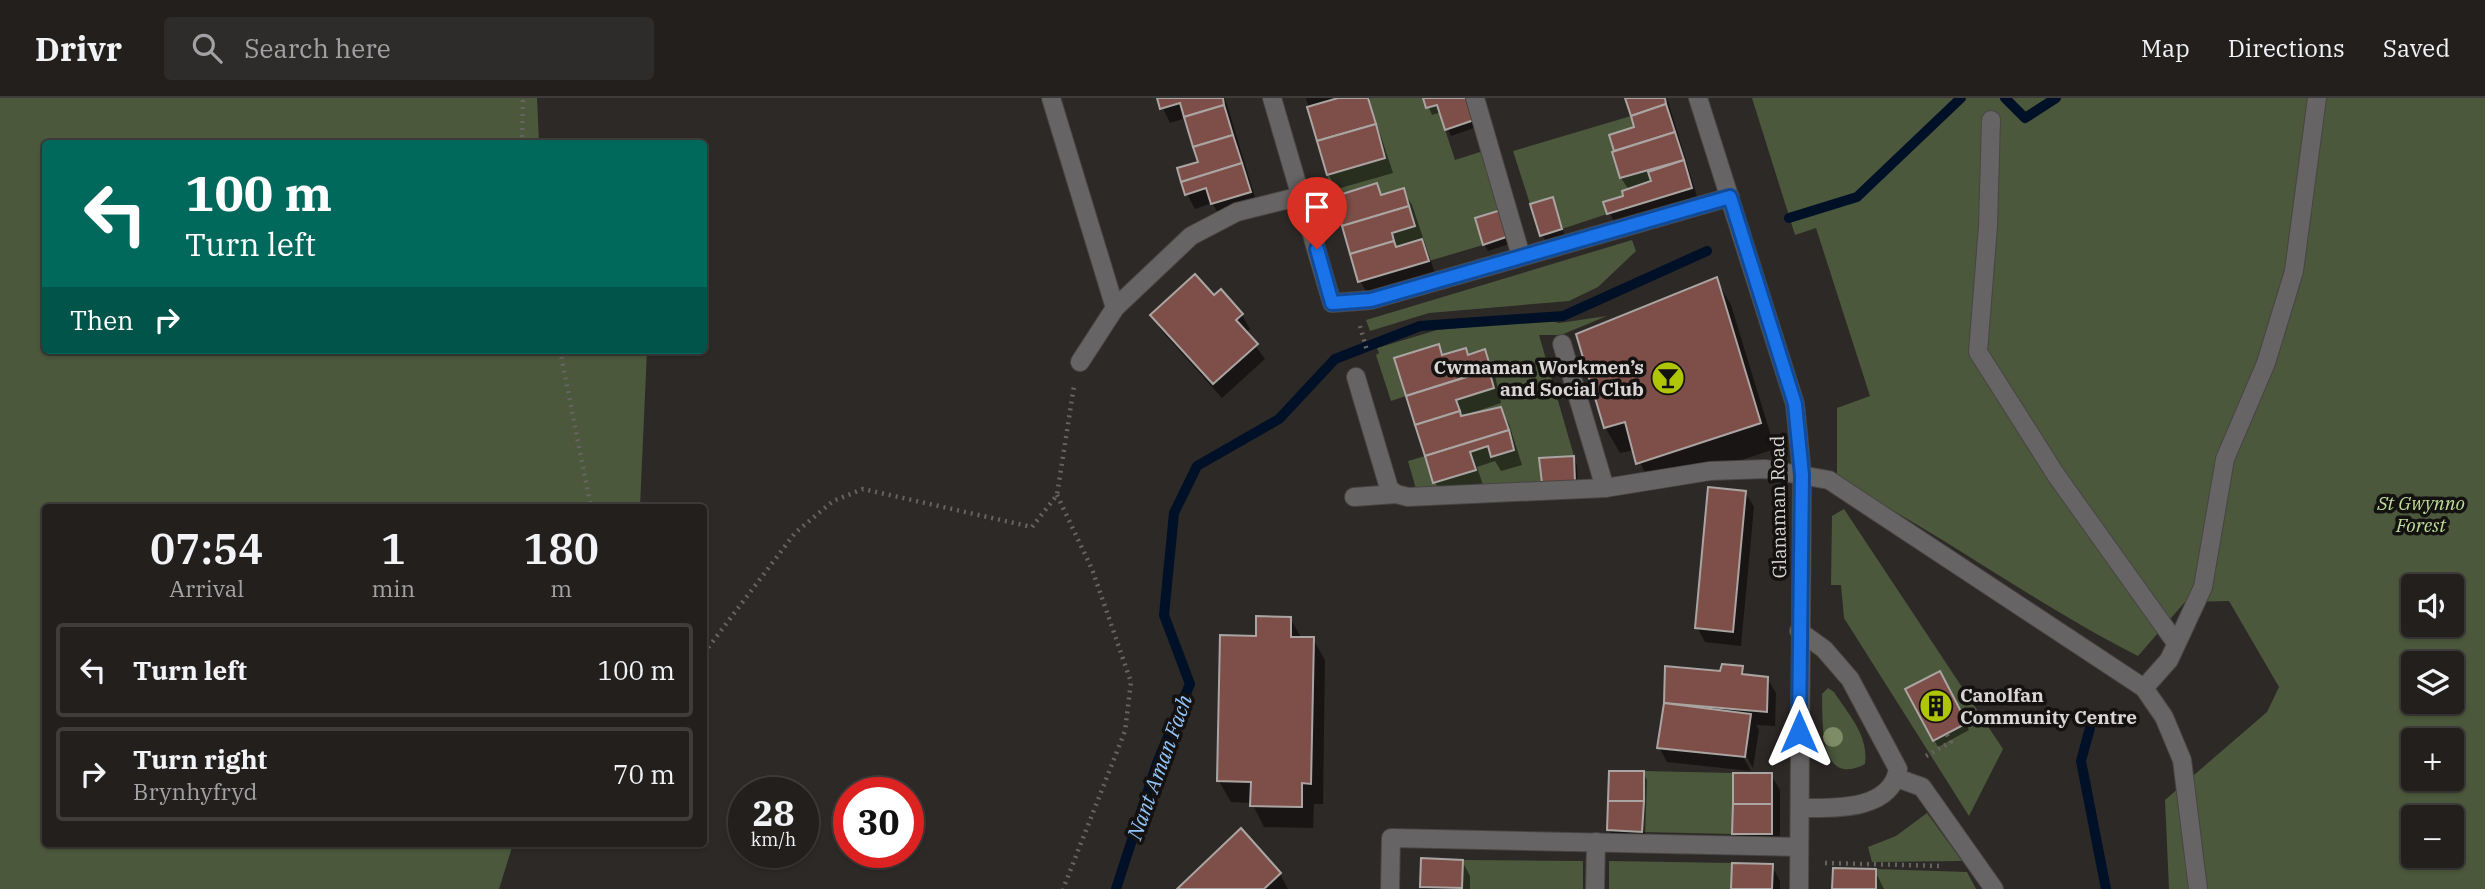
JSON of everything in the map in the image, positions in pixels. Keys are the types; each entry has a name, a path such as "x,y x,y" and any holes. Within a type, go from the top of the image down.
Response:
{"street":[{"path":"1051,98 1115,308"},
{"path":"1272,98 1332,303 1371,300 1730,197"},
{"path":"1475,98 1521,256"},
{"name":"Glanaman Road","path":"1699,98 1795,404 1802,475 1799,889"},
{"path":"2144,688 2169,660 2203,587 2225,459 2266,363 2294,271 2317,98"},
{"path":"1990,120 1988,226 1978,352 2056,475 2176,643"},
{"path":"1080,362 1115,308 1191,236 1237,212 1301,196"},
{"path":"1562,344 1605,488"},
{"path":"1356,377 1389,488 1396,494"},
{"path":"1354,497 1605,488 1710,471 1766,469 1829,481 2144,688 2169,727 2182,760 2198,889"},
{"path":"1799,631 1824,649 1850,679 1896,761 1897,778"},
{"path":"1800,808 1861,805 1873,799 1897,778"},
{"path":"1897,778 1922,787 1994,889"},
{"path":"1390,889 1391,838 1596,842 1798,855"},
{"path":"1595,889 1596,842"}],"path":[{"path":"522,140 523,98"},
{"path":"1359,323 1368,353"},
{"path":"561,354 589,504"},
{"path":"707,649 795,533 833,501 863,489 1032,527 1057,495 1080,362"},
{"path":"1057,495 1092,569 1131,682 1125,731 1063,889"},
{"path":"1926,756 1951,742 1946,733"},
{"path":"1798,855 1978,865"}],"green space":[{"path":"0,98 537,98 539,140 42,140 42,354 647,354 640,504 42,504 42,847 512,847 499,889 0,889"},
{"path":"1368,98 1423,98 1426,108 1437,105 1455,160 1483,151 1501,210 1475,218 1483,245 1429,261 1422,239 1396,247 1378,184 1333,197 1327,175 1385,158"},
{"name":"St Gwynno Forest","path":"1752,98 2485,98 2485,889 2169,889 2165,800 2267,712 2279,687 2229,601 2185,602 2138,656 2099,636 1876,501 1837,481 1837,408 1870,396 1816,228 1795,235"},
{"path":"1631,116 1634,127 1609,135 1620,178 1647,169 1651,181 1622,191 1623,196 1603,202 1607,214 1562,229 1553,197 1530,204 1513,151"},
{"path":"1632,240 1636,251 1598,287 1569,301 1429,313 1370,331 1366,320"},
{"path":"1607,316 1561,335 1539,335 1574,456 1540,458 1542,483 1416,489 1408,461 1425,456 1433,483 1476,470 1470,452 1488,446 1491,457 1514,450 1501,407 1461,416 1456,400 1494,388 1485,350 1468,355 1465,348 1442,355 1439,345 1394,359 1406,396 1391,401 1376,355 1379,353 1377,348 1437,330 1547,320 1559,323"},
{"path":"1844,509 2003,749 1969,816 1844,618 1841,585 1831,585 1832,516"},
{"path":"1828,688 1834,692 1857,726 1864,744 1865,764 1850,769 1839,767 1831,760 1826,748 1823,719 1822,694"},
{"path":"1644,771 1733,773 1732,834 1642,832"},
{"path":"1927,813 1962,861 1872,862 1868,847 1896,836"},
{"path":"1463,860 1583,861 1583,889 1462,889"},
{"path":"1609,861 1732,863 1731,889 1609,889"},
{"path":"1876,869 1967,872 1976,889 1876,889"}],"building":[{"path":"1157,98 1223,98 1224,105 1184,117 1180,103 1160,109"},
{"path":"1338,98 1368,98 1376,124 1317,141 1307,107"},
{"path":"1423,98 1467,98 1474,120 1445,130 1437,105 1426,108"},
{"path":"1625,98 1665,98 1666,104 1631,116"},
{"path":"1666,104 1675,132 1614,151 1609,135 1634,127 1631,116"},
{"path":"1224,105 1233,135 1193,147 1184,117"},
{"path":"1376,124 1385,158 1327,175 1317,141"},
{"path":"1675,132 1684,160 1620,178 1612,152"},
{"path":"1233,135 1242,163 1181,182 1177,168 1198,162 1193,147"},
{"path":"1684,160 1692,188 1607,214 1603,202 1623,196 1622,191 1651,181 1648,172"},
{"path":"1242,163 1251,192 1211,204 1206,188 1185,195 1181,182"},
{"path":"1377,183 1381,195 1404,188 1409,206 1342,226 1333,197"},
{"path":"1553,197 1562,229 1540,236 1530,204"},
{"path":"1409,206 1415,226 1392,233 1394,241 1350,254 1342,226"},
{"path":"1501,210 1509,236 1483,245 1475,218"},
{"path":"1422,239 1429,261 1358,282 1350,254 1394,241 1396,247"},
{"path":"1195,274 1214,295 1221,289 1243,314 1236,320 1258,344 1213,384 1150,315"},
{"name":"Cwmaman Workmen’s and Social Club","path":"1717,277 1761,423 1636,464 1625,422 1604,428 1576,334"},
{"path":"1439,344 1442,355 1466,348 1468,355 1485,349 1491,369 1406,396 1394,358"},
{"path":"1489,370 1494,388 1456,400 1460,411 1415,425 1406,396"},
{"path":"1501,407 1509,430 1425,456 1415,425 1460,411 1461,416"},
{"path":"1509,430 1514,450 1491,457 1488,446 1470,452 1476,470 1433,483 1425,456"},
{"path":"1574,456 1575,482 1542,483 1539,458"},
{"path":"1708,487 1746,491 1733,632 1695,628"},
{"path":"1256,616 1291,617 1291,637 1314,637 1311,784 1302,783 1302,807 1250,806 1251,782 1217,781 1220,635 1256,636"},
{"path":"1722,664 1743,666 1742,674 1768,677 1767,712 1664,703 1665,666 1720,671"},
{"name":"Canolfan Community Centre","path":"1940,671 1967,723 1933,741 1905,689"},
{"path":"1664,703 1751,714 1745,757 1657,748"},
{"path":"1609,771 1644,771 1644,801 1608,801"},
{"path":"1733,773 1772,773 1772,804 1733,804"},
{"path":"1608,801 1644,801 1642,832 1607,830"},
{"path":"1733,804 1772,804 1772,834 1732,834"},
{"path":"1241,828 1281,873 1264,889 1177,889"},
{"path":"1421,858 1463,860 1462,888 1420,887"},
{"path":"1732,863 1773,864 1772,889 1731,889"},
{"path":"1833,868 1876,869 1876,889 1832,889"}],"waterway":[{"name":"Nant Aman Fach","path":"1789,218 1857,197 1961,98"},
{"path":"2005,98 2025,118 2056,98"},
{"name":"Nant Aman Fach","path":"1116,889 1157,763 1190,684 1164,615 1174,513 1197,466 1279,419 1335,359 1420,326 1563,316 1707,251"},
{"path":"2090,728 2081,761 2106,889"}],"place":[{"name":"Cwmaman Workmen’s and Social Club","path":"1668,378"},
{"name":"Canolfan Community Centre","path":"1936,706"}],"route":[{"path":"1317,249 1332,303 1371,300 1730,197 1795,404 1802,475 1799,732"}]}
